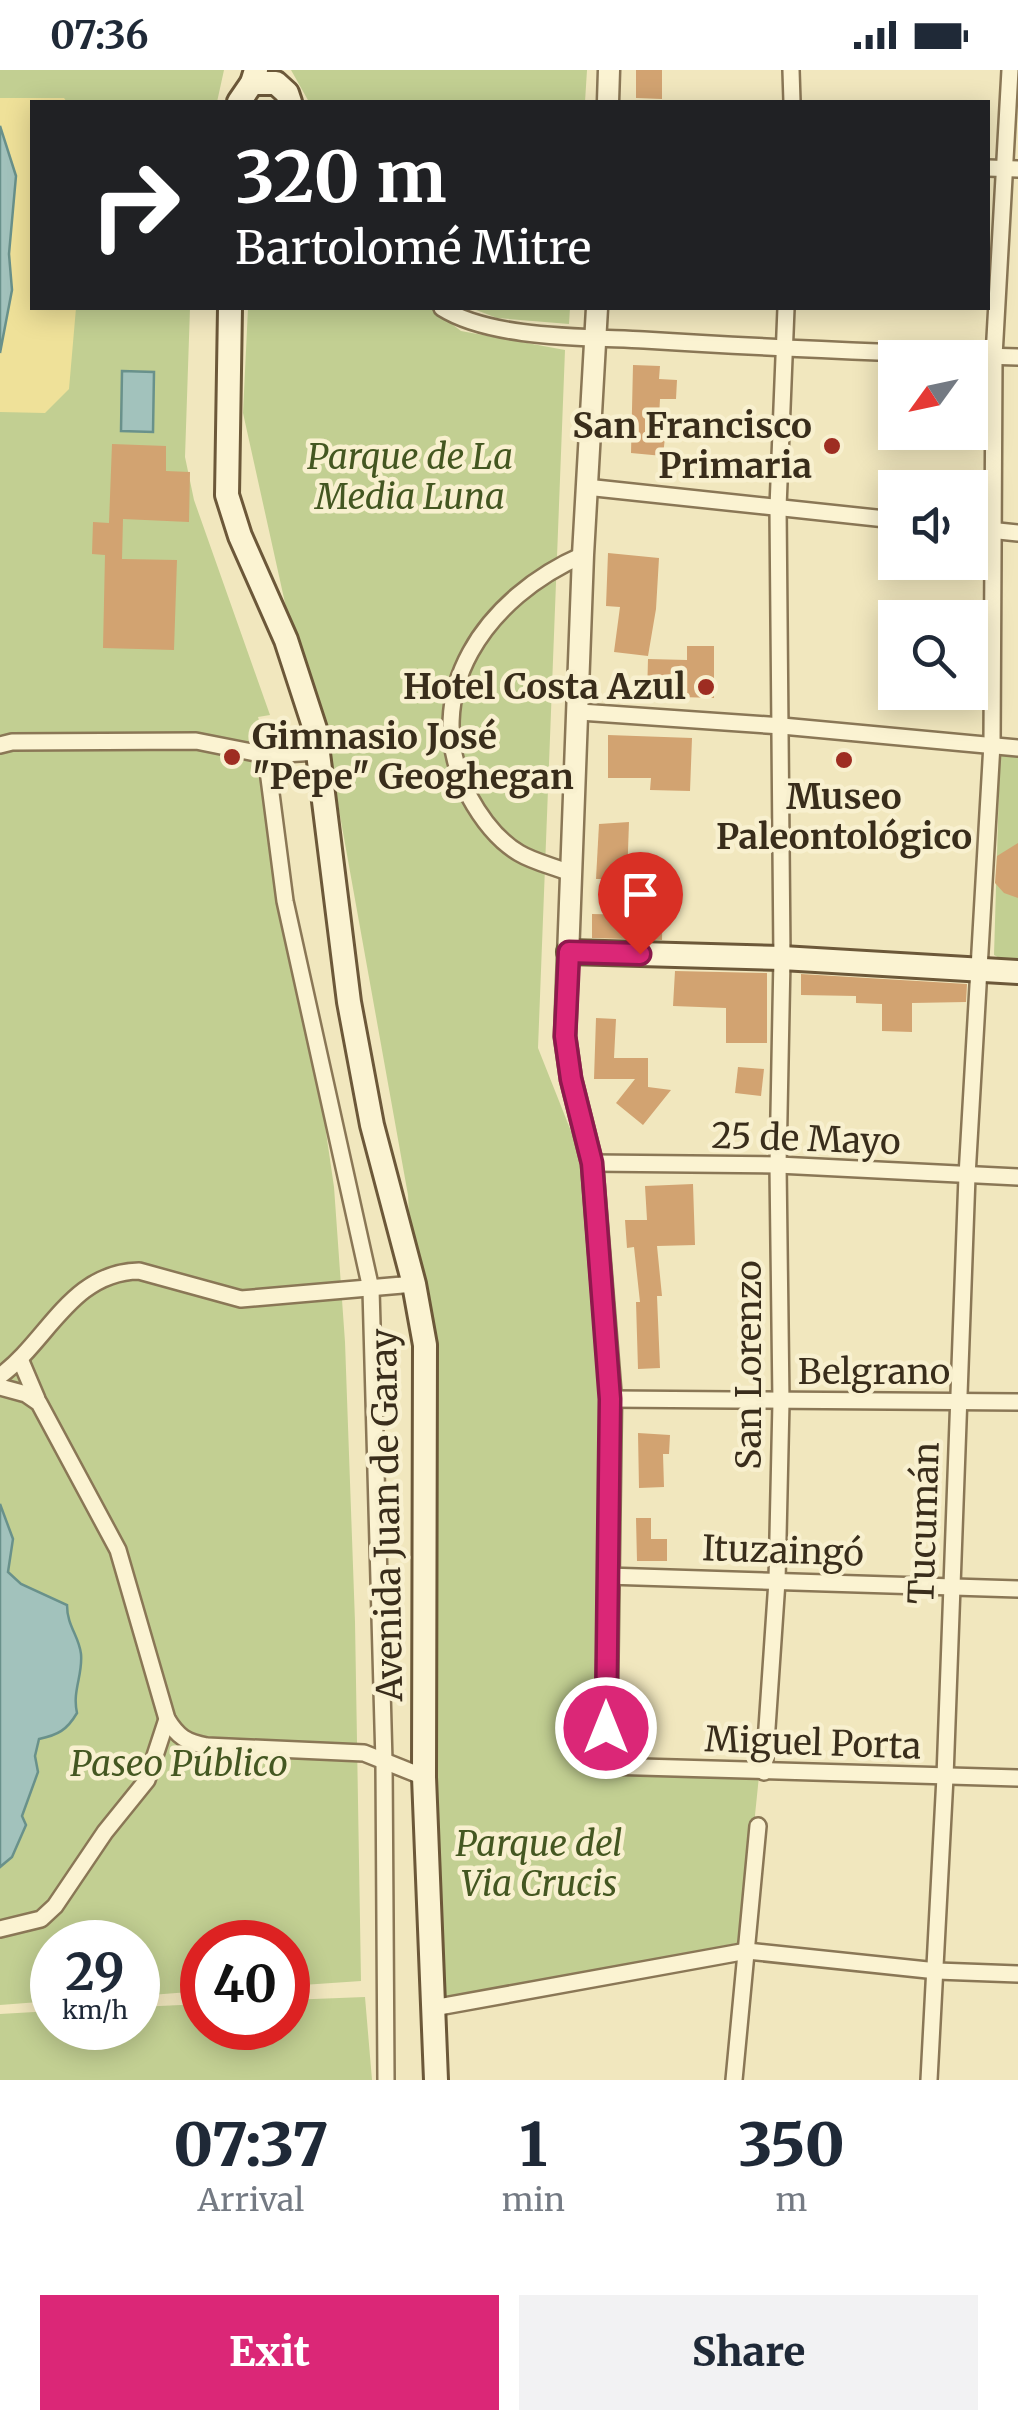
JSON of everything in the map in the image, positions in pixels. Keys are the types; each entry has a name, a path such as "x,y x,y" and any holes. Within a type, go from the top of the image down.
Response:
{"main road":[{"name":"Avenida Juan de Garay","path":"230,310 227,495 240,536 302,682 315,728 341,958 372,1126 414,1284 425,1344 424,1777 436,2080"},
{"path":"569,952 782,958 1018,972"}],"street":[{"path":"608,70 608,100"},
{"path":"792,70 792,100"},
{"name":"Tucumán","path":"929,2080 945,1778 967,1176 992,744 994,356 1010,70"},
{"path":"445,310 492,327 595,338 1018,357"},
{"path":"597,310 586,487 565,1036 571,1079 592,1163 610,1399 606,1766"},
{"name":"San Lorenzo","path":"764,1772 777,1582 782,1402 778,1165 782,726 778,507 786,310"},
{"path":"586,487 878,518"},
{"path":"988,530 1018,532"},
{"path":"570,872 521,854 497,837 476,810 460,778 449,723 455,687 465,660 492,621 529,585 553,568 583,556"},
{"path":"580,712 1018,748"},
{"path":"0,745 196,742 266,755 318,752"},
{"path":"266,755 285,901 371,1290 384,1762 386,2080"},
{"name":"25 de Mayo","path":"592,1163 778,1165 1018,1177"},
{"path":"0,1376 20,1359 71,1299 103,1278 122,1271 139,1271 241,1299 414,1284"},
{"path":"20,1359 39,1403 118,1550 167,1719 176,1734 188,1743 364,1753 424,1777"},
{"path":"0,1387 26,1394 39,1403"},
{"name":"Belgrano","path":"610,1399 1018,1402"},
{"name":"Ituzaingó","path":"607,1576 1018,1589"},
{"path":"0,1929 41,1919 55,1906 105,1832 147,1780 167,1719"},
{"name":"Miguel Porta","path":"606,1766 1018,1778"},
{"path":"734,2080 758,1826"},
{"path":"433,2008 747,1951 1018,1974"}],"green space":[{"name":"Paseo Público","path":"0,70 224,70 217,100 30,100 30,310 190,310 185,457 194,500 270,715 258,717 273,768 276,894 313,1043 334,1187 345,1342 355,1622 361,1981 310,1984 310,1920 180,1920 180,1993 160,1994 160,1920 30,1920 30,2003 0,2005 0,354 16,176 0,126"},
{"path":"291,70 587,70 585,100 308,100"},
{"path":"248,310 434,310 461,331 565,350 538,1048 584,1164 604,1398 601,1768 759,1776 742,1942 433,2004 419,1401 408,1195 325,732 285,603 243,413"},
{"path":"476,310 570,310 569,324 497,318"},
{"path":"1000,754 1018,756 1018,961 994,955"},
{"path":"365,1997 372,2080 0,2080 0,2014 30,2012 30,2050 160,2050 160,2006 180,2005 180,2050 310,2050 310,1999"}],"sand":[{"path":"0,98 66,100 30,100 30,310 76,310 69,389 45,413 0,412 0,354 12,292 9,254 16,176 0,126"}],"water":[{"path":"0,126 16,176 9,254 12,290 0,353"},
{"path":"122,371 154,372 153,432 121,431"},
{"path":"0,1504 13,1539 8,1572 21,1584 67,1605 81,1662 77,1713 61,1731 39,1739 35,1756 38,1772 22,1816 26,1825 12,1857 0,1867"}],"building":[{"path":"636,70 662,70 662,99 636,98"},
{"path":"633,365 660,366 659,379 677,380 676,399 660,399 658,436 665,437 663,456 631,453"},
{"path":"112,444 166,446 166,471 190,472 189,522 123,519 122,559 177,560 174,650 103,648 105,555 92,554 93,522 109,523"},
{"path":"608,553 659,558 648,656 614,652 620,607 606,606"},
{"path":"687,646 714,646 714,698 647,696 648,659 687,660"},
{"path":"608,735 692,738 690,791 650,790 651,778 608,778"},
{"path":"629,822 627,879 596,879 599,824"},
{"path":"1018,843 1018,898 1004,893 995,883 997,856"},
{"path":"643,882 663,882 662,940 592,938 592,914 642,915"},
{"path":"675,971 767,973 767,1043 726,1043 726,1008 673,1006"},
{"path":"801,974 967,984 966,1002 912,1003 912,1032 882,1031 882,1004 856,1003 856,996 801,995"},
{"path":"596,1018 616,1019 614,1058 648,1058 648,1087 671,1090 643,1125 616,1103 635,1079 594,1079"},
{"path":"738,1067 764,1069 761,1096 735,1093"},
{"path":"693,1184 695,1245 657,1246 662,1296 657,1296 660,1368 638,1369 636,1302 640,1302 634,1247 627,1248 625,1220 647,1220 645,1186"},
{"path":"638,1433 670,1435 669,1454 663,1454 664,1487 639,1488"},
{"path":"636,1518 651,1518 651,1539 667,1539 667,1561 637,1561"}],"place":[{"name":"San Francisco Primaria","path":"832,446"},
{"name":"Hotel Costa Azul","path":"706,687"},
{"name":"Gimnasio José \"Pepe\" Geoghegan","path":"232,757"},
{"name":"Museo Paleontológico","path":"844,760"}],"route":[{"path":"606,1728 610,1399 592,1163 571,1079 565,1036 569,952 640,954"}],"park label":[{"name":"Parque de La Media Luna","path":"410,477"},
{"name":"Parque del Via Crucis","path":"539,1864"}]}
